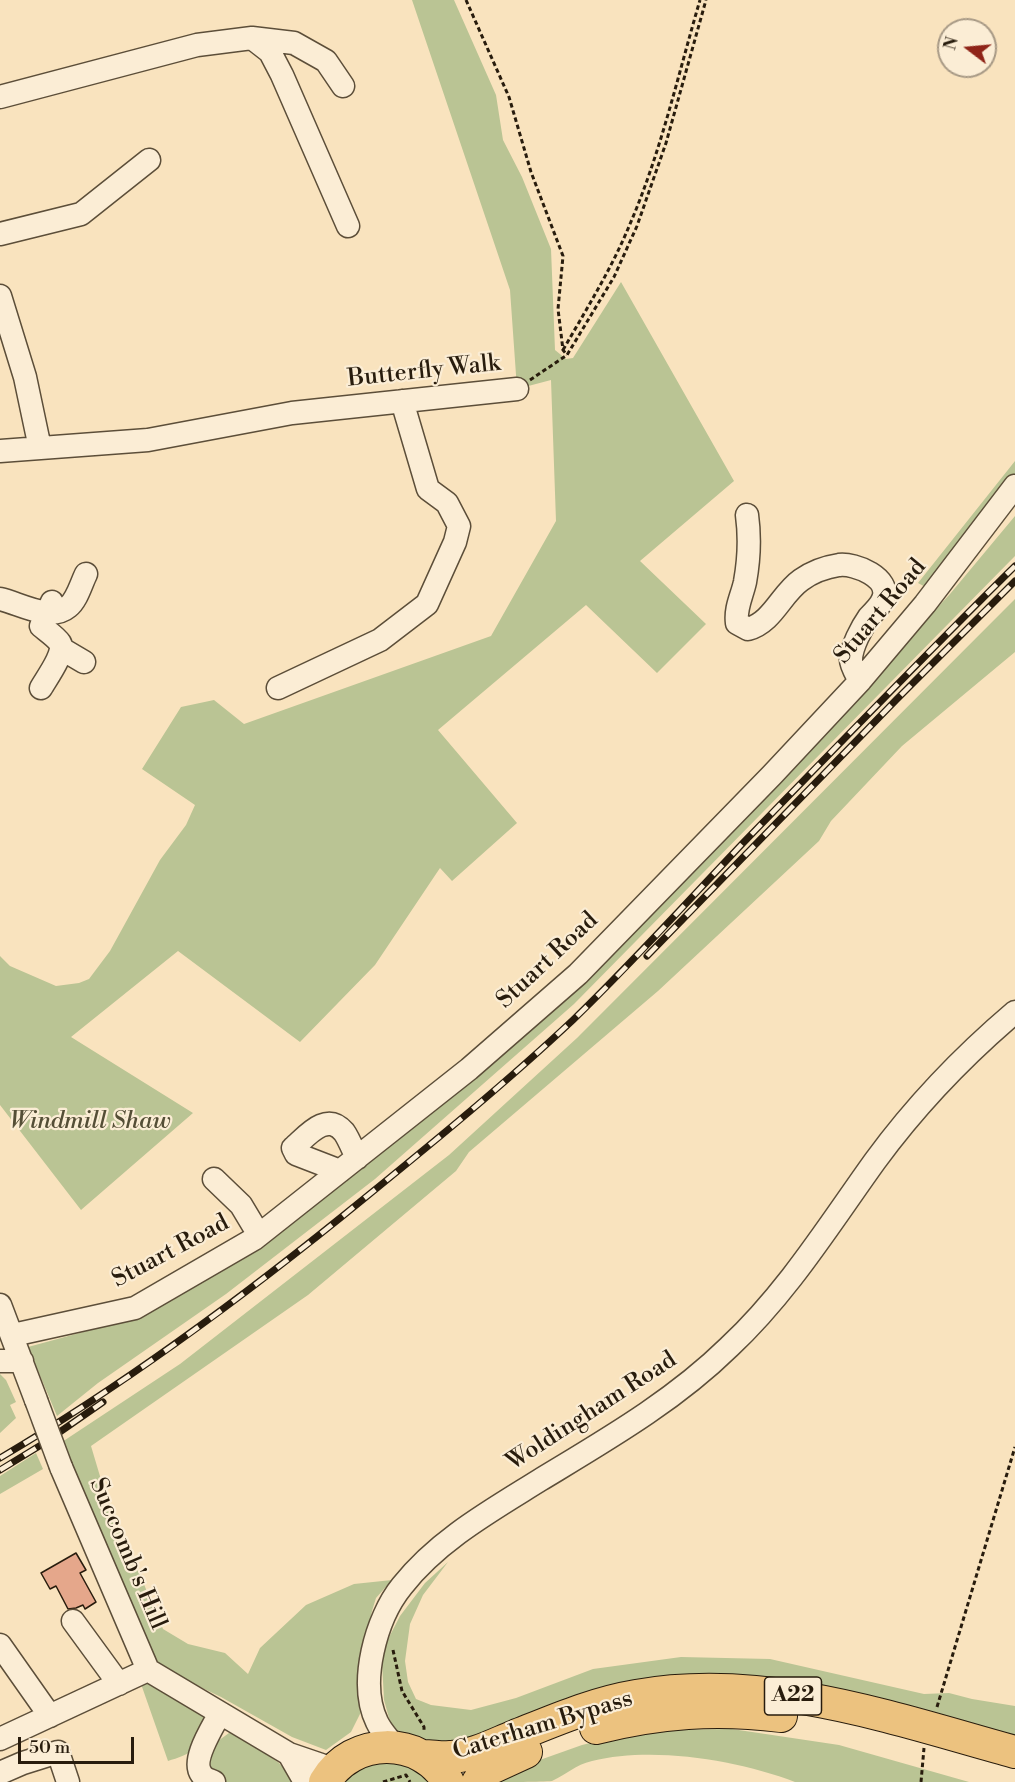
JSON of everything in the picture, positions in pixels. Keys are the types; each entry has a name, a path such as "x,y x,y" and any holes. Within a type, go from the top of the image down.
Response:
{"highway":[{"name":"Caterham Bypass","path":"329,1772 365,1749 380,1747 413,1755 452,1757 477,1751 568,1714 597,1705 636,1696 680,1690 736,1689 793,1695 846,1706 1015,1774"},
{"name":"Caterham Bypass","path":"478,1782 489,1769 572,1734 634,1718 686,1712 750,1712 1015,1752"},
{"path":"413,1755 438,1768 448,1782"}],"street":[{"path":"0,97 197,45 252,39 294,43 326,62 343,86"},
{"path":"252,39 270,52 282,75 348,226"},
{"path":"0,234 81,214 149,160"},
{"path":"0,296 25,377 40,448"},
{"name":"Butterfly Walk","path":"0,451 148,440 292,413 517,389"},
{"path":"278,688 380,640 427,604 456,542 459,526 447,503 428,489 402,401"},
{"name":"Stuart Road","path":"13,1335 135,1308 260,1235 469,1069 578,974 772,775 860,681 925,604 1015,486"},
{"path":"747,515 750,536 745,582 736,615 737,623 748,629 759,626 800,580 824,568 842,565 859,566 882,582 883,599 867,621 851,660 860,681"},
{"path":"0,599 47,614 68,608 86,574"},
{"path":"41,687 62,649 47,614"},
{"path":"62,649 84,662"},
{"name":"Woldingham Road","path":"413,1755 377,1722 371,1700 372,1650 381,1622 401,1587 456,1535 489,1511 680,1390 730,1347 777,1295 921,1102 971,1049 1015,1012"},
{"path":"214,1179 241,1205 260,1235"},
{"name":"Succomb's Hill","path":"0,1305 13,1335 11,1361 36,1401 61,1467 148,1670"},
{"path":"73,1621 119,1684"},
{"path":"0,1645 50,1716"},
{"path":"0,1739 148,1670 290,1754 329,1772"},
{"name":"Woldingham Road","path":"329,1772 363,1732 371,1700"},
{"path":"214,1782 203,1777 198,1768 199,1756 220,1713"},
{"path":"0,1773 58,1752 68,1782"},
{"path":"290,1754 329,1772"}],"path":[{"path":"466,0 509,97 531,172 563,256 558,309 563,350 567,355"},
{"path":"563,350 608,273 631,223 660,141 700,0"},
{"name":"Butterfly Walk","path":"517,389 567,355 614,277 637,226 666,143 706,0"},
{"path":"921,1782 927,1739 1015,1447"},
{"path":"383,1782 406,1775 424,1727 402,1691 392,1645"}],"green space":[{"name":"Windmill Shaw","path":"412,0 454,0 496,95 503,140 522,177 551,249 555,350 566,359 573,358 621,282 734,481 640,561 706,624 657,673 586,605 438,730 517,823 452,881 440,868 375,965 300,1042 178,951 71,1037 193,1113 81,1210 0,1105 0,956 10,966 56,986 79,983 89,979 110,951 160,860 186,825 195,805 142,769 181,707 214,700 244,724 491,636 556,521 551,380 517,389 510,290"},
{"path":"1015,461 1015,489 931,590 918,583"},
{"path":"1015,516 1015,556 574,1004 375,1179 226,1294 98,1383 57,1416 28,1347 142,1316 498,1058 826,728 950,594"},
{"path":"1015,599 1015,652 902,746 831,821 819,841 658,991 469,1152 456,1171 308,1295 91,1446 105,1493 163,1629 188,1644 225,1653 248,1674 260,1648 306,1605 354,1584 392,1580 376,1598 372,1611 360,1671 361,1712 351,1732 326,1750 292,1737 221,1697 154,1665 62,1442 180,1364 449,1155 577,1038"},
{"path":"0,1374 6,1380 16,1402 10,1405 16,1418 0,1433"},
{"path":"36,1453 43,1469 0,1494 0,1476"},
{"path":"448,1562 423,1595 410,1624 405,1661 408,1682 416,1699 431,1705 471,1710 516,1698 593,1669 681,1657 770,1659 924,1694 949,1693 1015,1706 1015,1742 854,1695 472,1738 449,1745 405,1737 391,1725 384,1700 382,1663 385,1645 400,1616 425,1583"},
{"path":"150,1680 206,1718 193,1749 183,1756 168,1761 141,1684"},
{"path":"732,1729 839,1745 969,1782 795,1782 748,1767 722,1762 668,1755 641,1755 592,1761 552,1781 492,1782 506,1772 582,1745 644,1730"},
{"path":"229,1733 238,1734 279,1763 289,1774 291,1782 224,1782 204,1767 218,1741"},
{"path":"387,1754 438,1782 337,1782"}],"building":[{"path":"76,1553 86,1570 80,1573 96,1602 85,1609 83,1605 68,1609 56,1586 50,1589 41,1573"}],"railway":[{"path":"0,1458 95,1399 188,1335 366,1197 523,1066 617,977 743,843 1015,566"},
{"path":"647,956 1015,581"},
{"path":"0,1470 103,1402"}]}
